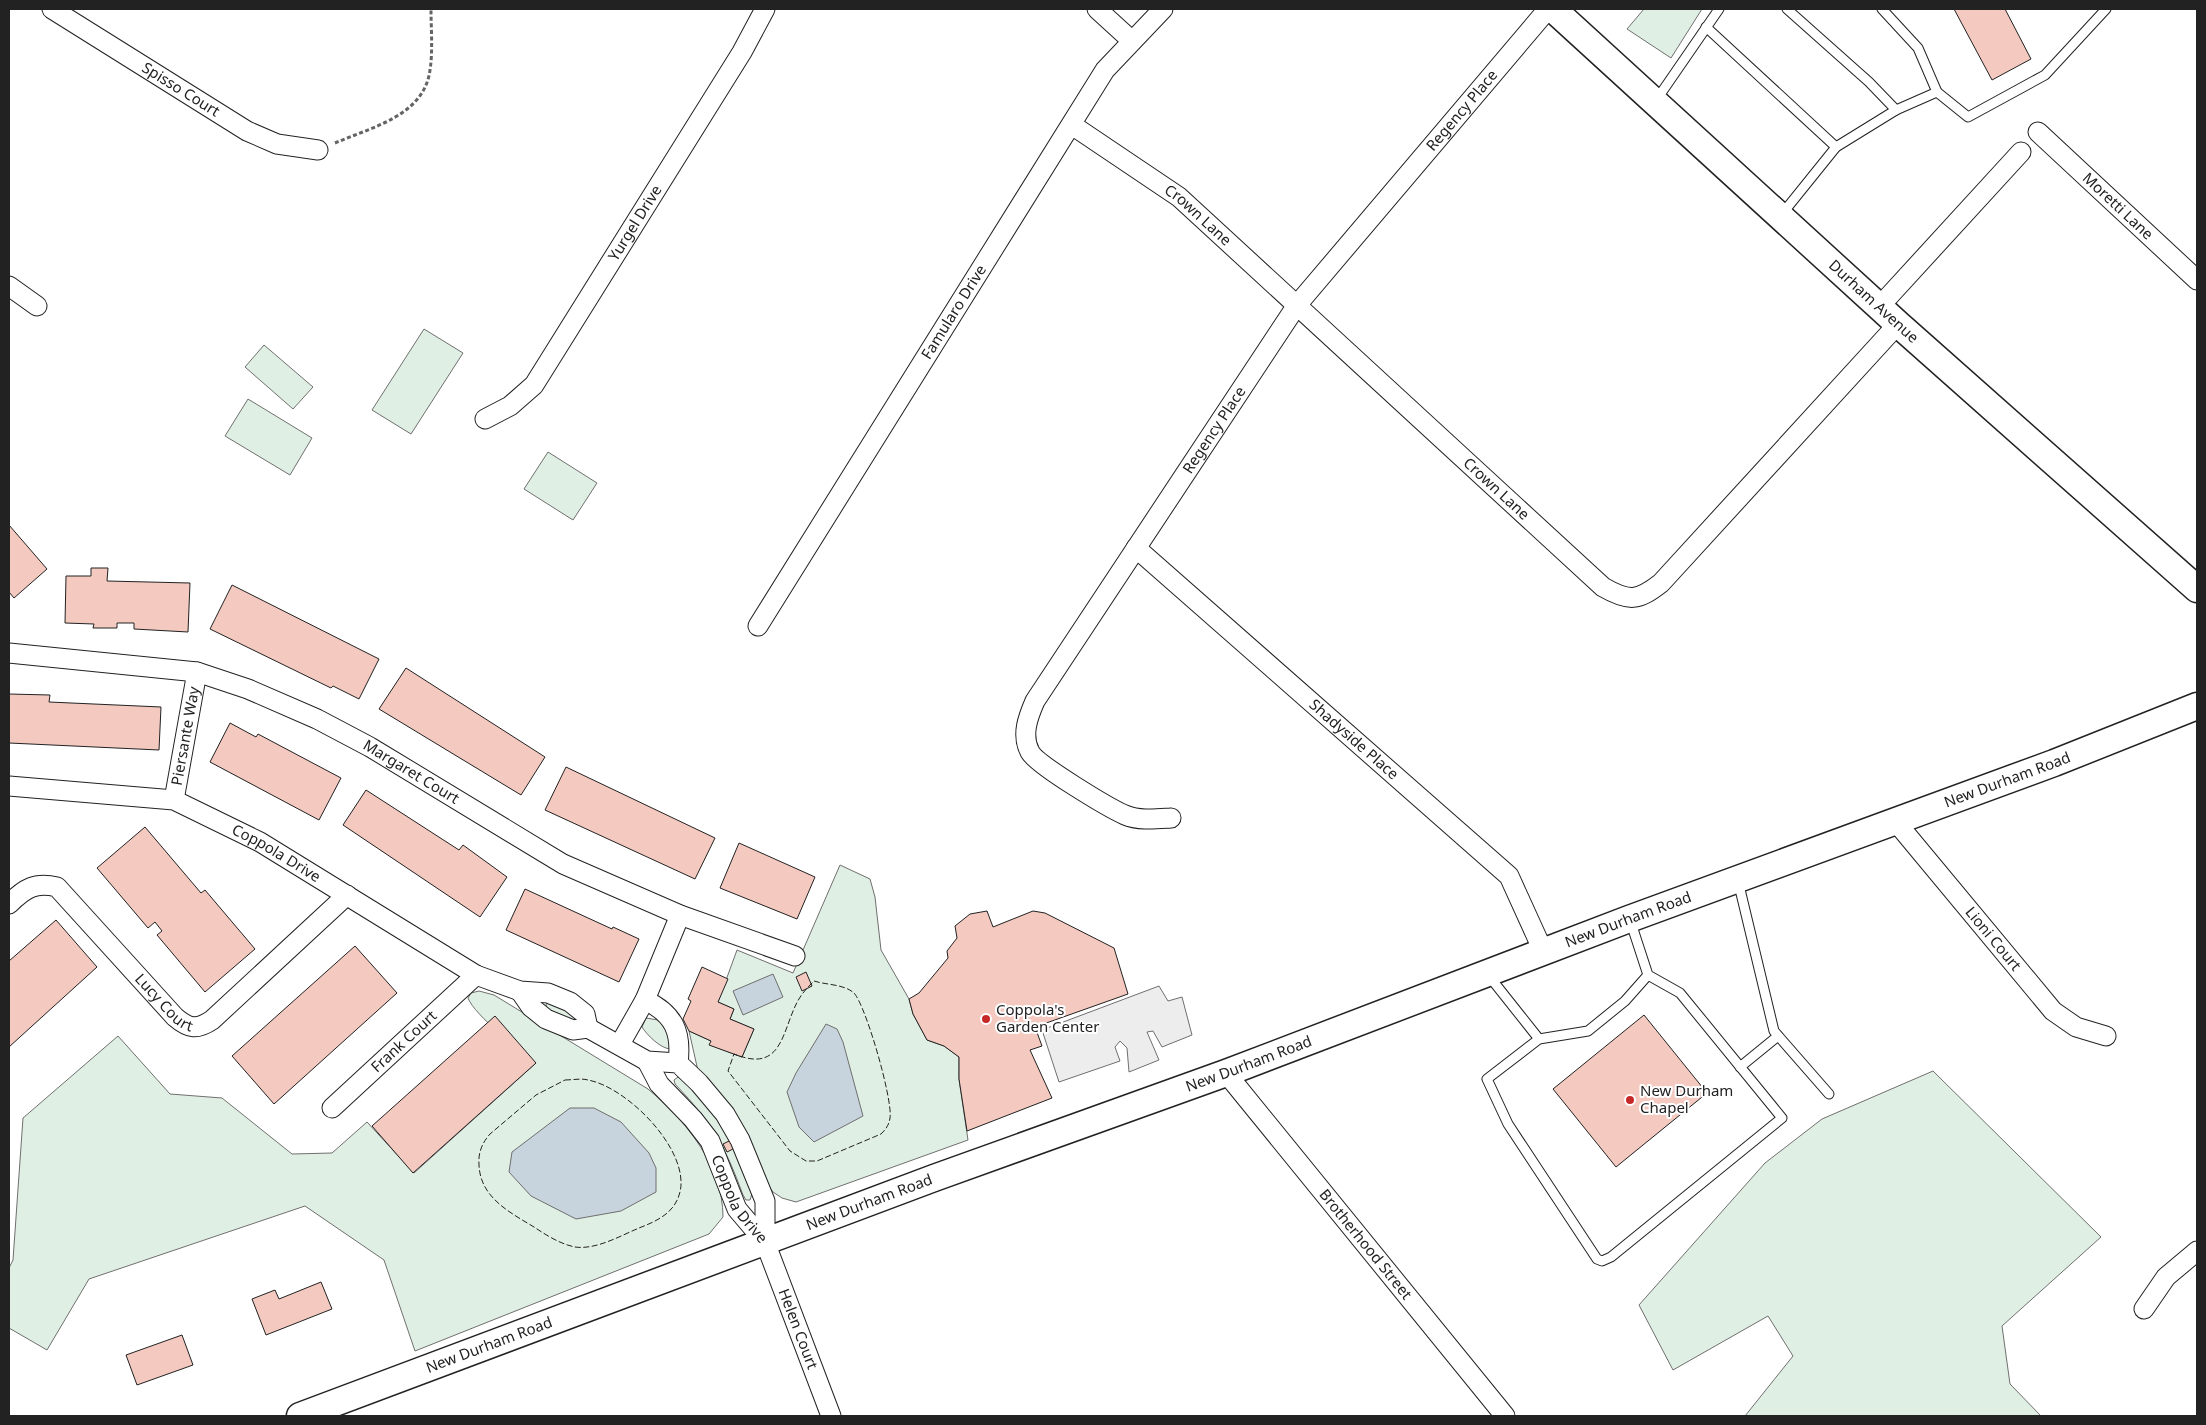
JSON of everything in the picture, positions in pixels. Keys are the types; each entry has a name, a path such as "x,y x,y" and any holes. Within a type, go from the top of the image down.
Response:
{"main road":[{"name":"Durham Avenue","path":"1554,9 1888,316 2197,589"},
{"name":"New Durham Road","path":"300,1416 764,1242 1226,1073 1629,919 1896,822 2197,706"}],"street":[{"name":"Spisso Court","path":"52,9 247,132 277,144 318,150"},
{"name":"Yurgel Drive","path":"485,419 510,406 534,386 742,52 765,9"},
{"path":"1097,9 1132,41"},
{"name":"Famularo Drive","path":"758,626 1105,70 1163,9"},
{"name":"Regency Place","path":"1171,818 1146,819 1126,815 1041,765 1030,752 1026,738 1026,721 1035,701 1297,304 1548,9"},
{"name":"Crown Lane","path":"1072,124 1179,197 1603,587 1618,595 1632,598 1647,594 1661,582 1888,316"},
{"name":"Moretti Lane","path":"2038,132 2197,280"},
{"path":"1888,316 2021,152"},
{"path":"9,286 38,306"},
{"name":"Shadyside Place","path":"1136,548 1509,876 1544,953"},
{"name":"Margaret Court","path":"9,653 197,672 248,689 317,719 370,747 563,864 680,915 795,956"},
{"name":"Piersante Way","path":"174,800 197,672"},
{"name":"Coppola Drive","path":"9,786 174,800 260,842 476,975 520,992 548,992 570,1002 585,1014 588,1028"},
{"name":"Lioni Court","path":"1896,822 2053,1010 2076,1026 2106,1036"},
{"name":"Lucy Court","path":"9,904 30,886 44,884 57,888 175,1018 186,1026 199,1028 212,1020 347,895"},
{"path":"620,1044 645,1000 680,915"},
{"name":"Frank Court","path":"332,1108 476,975"},
{"name":"Coppola Drive","path":"520,992 531,1007 546,1019 573,1030 588,1028 620,1044 647,1061 678,1063 705,1089 725,1114 740,1140 765,1201 764,1242"},
{"path":"645,1000 658,1006 670,1017 676,1029 680,1047 678,1063"},
{"name":"Coppola Drive","path":"647,1061 658,1084 693,1119 710,1141 737,1209 764,1242"},
{"name":"Brotherhood Street","path":"1226,1073 1505,1416"},
{"name":"Helen Court","path":"764,1242 830,1416"},
{"path":"2144,1309 2166,1277 2197,1251"}],"lane":[{"path":"1655,102 1719,9"},
{"path":"1787,9 1869,82 1896,110"},
{"path":"1882,9 1918,48 1937,92 1968,117 2045,75 2106,9"},
{"path":"1706,27 1836,147"},
{"path":"1780,216 1836,147 1896,110 1937,92"},
{"path":"1738,880 1774,1031 1829,1094"},
{"path":"1629,919 1648,975 1680,993 1782,1118 1611,1257 1602,1261 1597,1259 1508,1124 1487,1079 1539,1039 1588,1031 1625,1001 1648,975"},
{"path":"1487,974 1539,1039"},
{"path":"1740,1067 1778,1036"}],"path":[{"path":"318,150 391,119 410,109 421,98 428,84 431,69 431,9"}],"green space":[{"path":"1644,9 1702,9 1671,58 1627,29"},
{"path":"424,329 463,353 411,434 372,410"},
{"path":"264,345 313,387 293,409 245,367"},
{"path":"248,399 312,438 290,475 225,436"},
{"path":"548,452 597,483 573,520 524,489"},
{"path":"840,865 870,879 875,897 881,950 909,999 913,1014 927,1040 944,1046 959,1057 959,1079 968,1140 796,1202 782,1198 773,1192 765,1181 749,1139 698,1071 689,1031 711,1041 710,1045 742,1057 754,1029 730,1019 734,1009 718,1002 737,950 793,973"},
{"path":"479,991 494,995 648,1089 662,1101 688,1129 709,1162 716,1179 723,1217 709,1234 415,1351 384,1260 305,1206 89,1279 47,1350 9,1328 9,1268 13,1260 23,1118 118,1036 170,1094 222,1098 292,1154 332,1153 367,1122 414,1173 536,1063 479,1014 468,998 471,993"},
{"path":"549,1002 575,1014 577,1020 575,1022 547,1010 546,1004"},
{"path":"646,1018 658,1020 664,1026 670,1049 658,1044 644,1030 642,1027"},
{"path":"1933,1071 2101,1237 2002,1326 2010,1384 2041,1416 1745,1416 1793,1356 1768,1316 1673,1370 1639,1305 1765,1163 1822,1119"},
{"path":"678,1077 690,1084 702,1096 723,1127 753,1191 750,1200 746,1200 743,1195 730,1162 716,1135 699,1111 675,1084 674,1080"}],"shaded area":[{"path":"773,974 783,997 743,1015 733,991"},
{"path":"1159,986 1168,1001 1182,997 1192,1035 1162,1047 1153,1031 1147,1032 1159,1060 1129,1072 1127,1048 1120,1041 1115,1047 1120,1061 1059,1082 1042,1030"},
{"path":"826,1024 837,1029 843,1042 863,1116 814,1142 799,1127 787,1092 796,1073"},
{"path":"570,1108 594,1108 621,1122 649,1153 656,1168 656,1192 621,1211 576,1219 531,1196 509,1172 512,1152"}],"building":[{"path":"1954,9 2005,9 2031,59 1992,80"},
{"path":"9,525 47,569 14,598 9,592"},
{"path":"91,568 108,568 107,581 190,583 188,632 134,629 134,623 117,623 117,628 93,628 94,624 65,623 66,576 91,576"},
{"path":"232,585 379,659 359,699 333,686 331,688 210,629"},
{"path":"406,668 545,757 521,795 379,709"},
{"path":"9,694 50,695 49,702 161,707 159,750 9,743"},
{"path":"230,723 256,737 258,734 341,778 319,820 210,762"},
{"path":"566,767 715,838 695,879 545,810"},
{"path":"366,790 459,850 463,845 507,877 480,917 343,825"},
{"path":"145,827 201,893 205,890 255,949 205,992 157,935 162,931 155,922 148,928 97,868"},
{"path":"739,843 815,877 797,919 720,888"},
{"path":"525,889 612,929 613,927 639,939 619,982 506,930"},
{"name":"Coppola's Garden Center","path":"987,911 993,927 1033,911 1045,913 1114,948 1128,994 1035,1027 1042,1046 1030,1050 1052,1098 967,1131 959,1079 959,1057 944,1046 927,1040 913,1014 909,999 919,993 948,958 947,951 957,938 955,926 970,914"},
{"path":"56,920 97,967 9,1047 9,961"},
{"path":"355,946 397,993 274,1104 232,1056"},
{"path":"702,967 728,979 718,1002 734,1009 730,1019 754,1029 742,1057 709,1045 711,1041 689,1031 683,1019 691,1001 688,999"},
{"path":"806,972 812,986 802,991 796,977"},
{"path":"1644,1015 1707,1093 1616,1167 1553,1089"},
{"path":"495,1016 536,1063 413,1173 372,1126"},
{"path":"731,1140 735,1148 727,1152 723,1144"},
{"path":"321,1282 332,1309 266,1335 252,1299 275,1290 279,1299"},
{"path":"182,1335 193,1365 137,1385 126,1355"}],"fence":[{"path":"814,981 850,990 859,1001 883,1074 890,1108 890,1118 887,1127 881,1134 817,1161 806,1161 790,1151 728,1071 734,1054 752,1059 764,1058 774,1052 796,1005 803,993 814,981"},
{"path":"585,1079 604,1085 637,1107 666,1140 681,1175 678,1199 670,1211 652,1222 616,1238 591,1246 575,1247 548,1236 506,1209 490,1195 484,1186 481,1176 480,1152 490,1134 536,1095 565,1080 585,1079"}],"place":[{"name":"Coppola's Garden Center","path":"986,1019"},
{"name":"New Durham Chapel","path":"1630,1100"}]}
